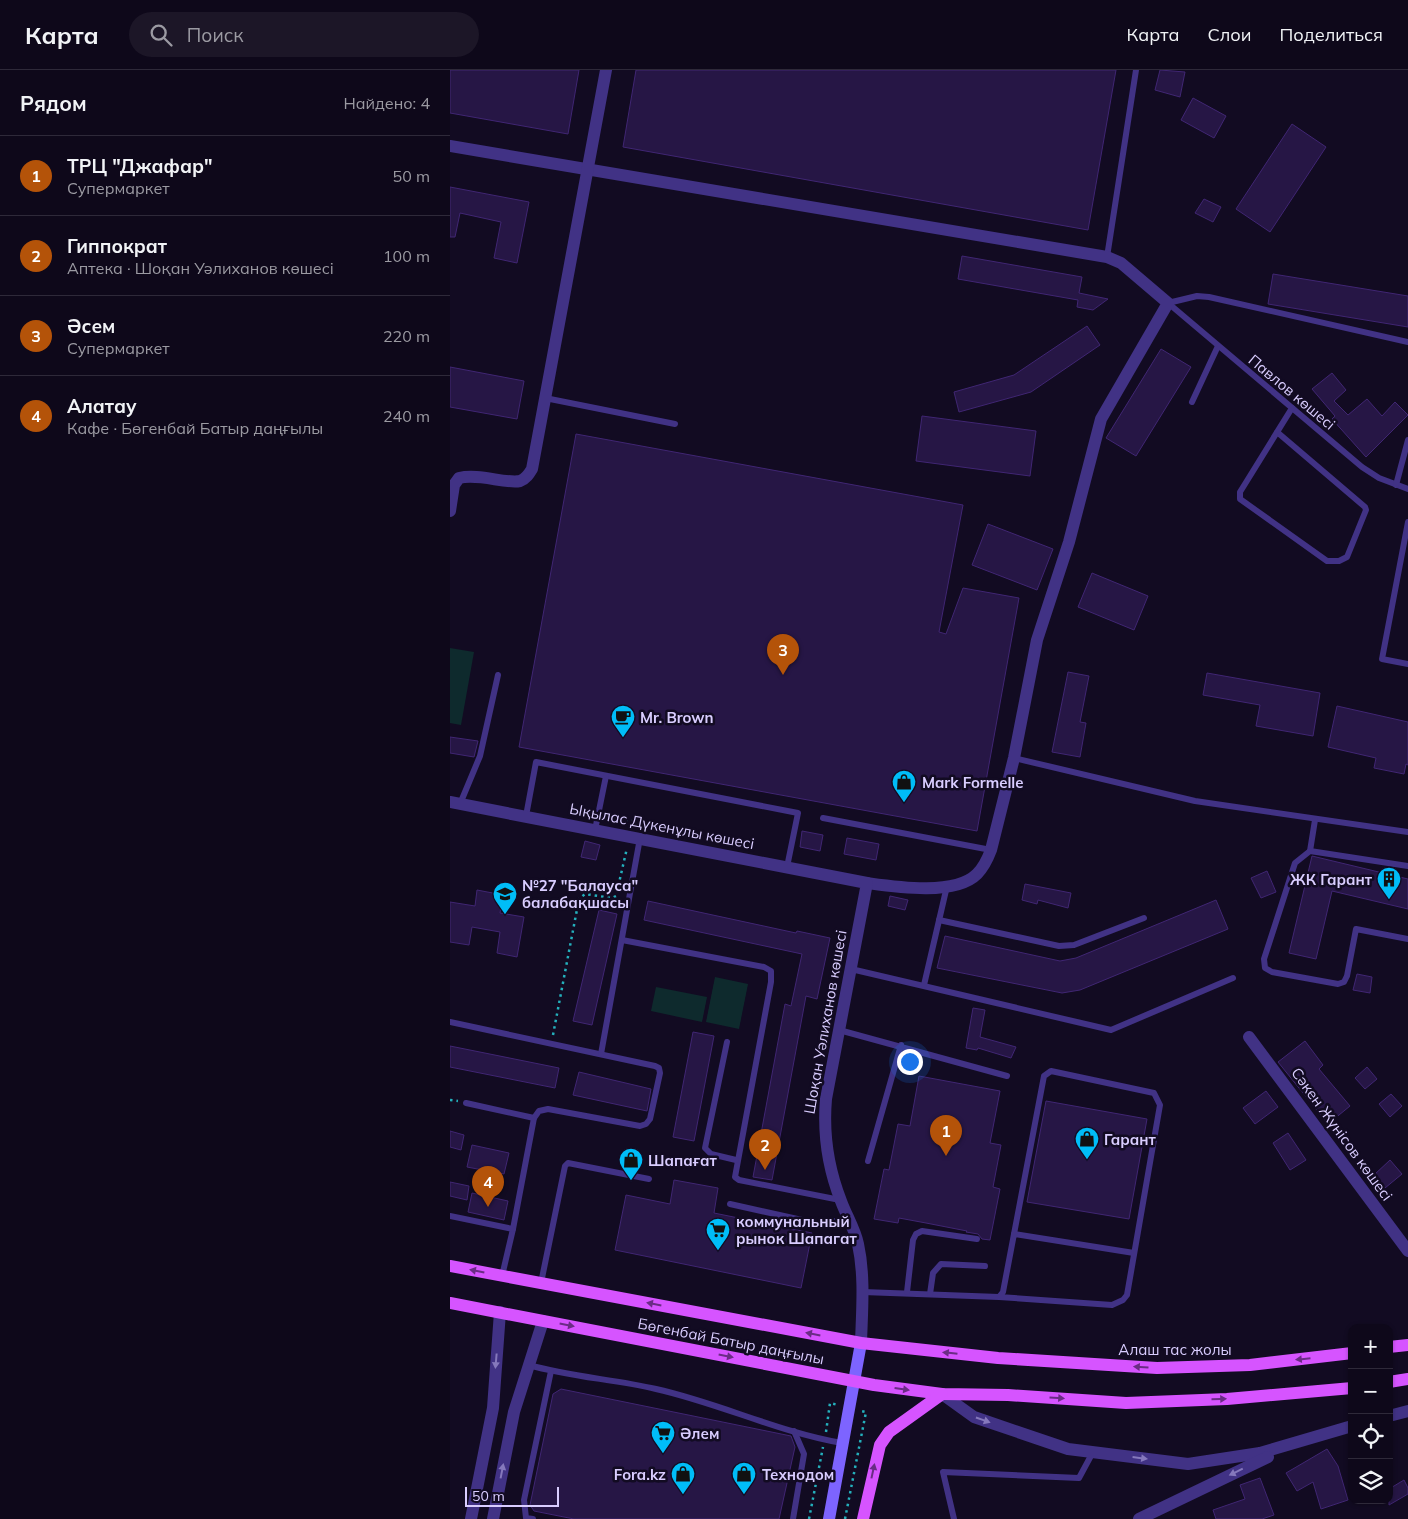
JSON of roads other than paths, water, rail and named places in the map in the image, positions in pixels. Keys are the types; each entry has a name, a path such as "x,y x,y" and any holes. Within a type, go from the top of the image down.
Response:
{"main road":[{"name":"Бөгенбай Батыр даңғылы","path":"450,1266 861,1343 998,1358"},
{"name":"Бөгенбай Батыр даңғылы","path":"450,1303 854,1381 942,1394 1008,1395 1126,1403 1236,1398 1348,1388"},
{"name":"Шоқан Уәлиханов көшесі","path":"829,1519 861,1343"},
{"path":"1393,1346 1408,1344"},
{"name":"Алаш тас жолы","path":"998,1358 1157,1368 1250,1365 1348,1353"},
{"path":"1393,1381 1408,1378"},
{"path":"863,1519 880,1445 889,1432 942,1394"}],"street":[{"path":"450,511 454,485 460,478 469,475 520,481 528,476 532,469 606,70"},
{"path":"450,146 588,171 1107,257 1121,263 1168,302"},
{"name":"Ықылас Дүкенұлы көшесі","path":"455,803 867,883 916,888 947,886 964,883 977,875 992,850 1014,758 1037,640 1069,542 1101,419 1168,302"},
{"name":"Шоқан Уәлиханов көшесі","path":"861,1343 863,1292 858,1242 840,1200 828,1157 824,1128 826,1099 867,883"},
{"name":"Сәкен Жүнісов көшесі","path":"1249,1037 1408,1251"},
{"path":"471,1519 492,1408 500,1312"},
{"path":"493,1519 514,1412 543,1321"},
{"path":"942,1394 974,1417 1068,1449 1188,1464 1239,1458 1295,1444 1348,1427"},
{"path":"492,1408 514,1412"},
{"path":"1393,1415 1408,1411"},
{"path":"1139,1519 1295,1444"}],"lane":[{"path":"1107,257 1136,70"},
{"path":"1168,302 1197,296 1209,297 1408,342"},
{"name":"Павлов көшесі","path":"1168,302 1362,467 1379,478 1408,488"},
{"path":"1192,402 1218,346"},
{"path":"545,398 675,424"},
{"path":"1277,432 1366,507 1347,557 1339,561 1327,561 1240,499 1240,492 1277,432 1292,408"},
{"path":"1396,485 1408,440"},
{"path":"1408,522 1382,659 1408,664"},
{"path":"455,803 480,756 498,675"},
{"path":"1014,758 1195,801 1315,820 1408,832"},
{"path":"526,816 536,762 798,813 787,868"},
{"path":"595,830 606,776"},
{"path":"823,818 992,850"},
{"path":"1315,820 1310,851 1295,863 1264,959 1265,968 1272,972 1338,984 1344,982 1347,976 1356,929 1360,928 1408,939"},
{"path":"601,1054 622,940 635,837"},
{"path":"1310,851 1408,866"},
{"path":"924,985 947,886"},
{"path":"939,920 1059,946 1074,946 1144,918"},
{"path":"622,940 764,967 771,971 771,982 736,1160 735,1177 739,1180 840,1200"},
{"path":"851,968 1111,1030 1234,978"},
{"path":"450,1022 659,1068 660,1073 650,1119 646,1124 640,1126 548,1109 539,1111 534,1118 514,1229 502,1276"},
{"path":"839,1030 901,1045 1007,1076"},
{"path":"727,1042 705,1148 711,1154 736,1160"},
{"path":"868,1161 901,1045"},
{"path":"863,1292 907,1292 1112,1305 1118,1303 1127,1295 1160,1105 1158,1099 1149,1090 1051,1071 1044,1076 1014,1234 1002,1292 999,1297"},
{"path":"466,1103 534,1118"},
{"path":"541,1283 565,1166 568,1163 648,1179"},
{"path":"730,1204 820,1224 848,1219"},
{"path":"450,1216 514,1229"},
{"path":"907,1292 916,1234 922,1231 977,1239"},
{"path":"1014,1234 1134,1253"},
{"path":"930,1294 933,1273 942,1264 985,1266"},
{"path":"529,1365 551,1371 656,1389 794,1431 842,1443"},
{"path":"533,1519 526,1518 524,1500 551,1371"},
{"path":"793,1519 804,1454 794,1431"},
{"path":"954,1519 942,1472 1079,1478 1093,1452"}],"place":[{"name":"Әсем","path":"783,675"},
{"name":"Mr. Brown","path":"623,738"},
{"name":"Mark Formelle","path":"904,803"},
{"name":"ЖК Гарант","path":"1389,900"},
{"name":"№27 \"Балауса\" балабақшасы","path":"505,915"},
{"name":"ТРЦ \"Джафар\"","path":"946,1156"},
{"name":"Гарант","path":"1087,1160"},
{"name":"Гиппократ","path":"765,1170"},
{"name":"Шапағат","path":"631,1181"},
{"name":"Алатау","path":"488,1207"},
{"name":"коммунальный рынок Шапагат","path":"718,1251"},
{"name":"Әлем","path":"663,1454"},
{"name":"Fora.kz","path":"683,1495"},
{"name":"Технодом","path":"744,1495"}]}
